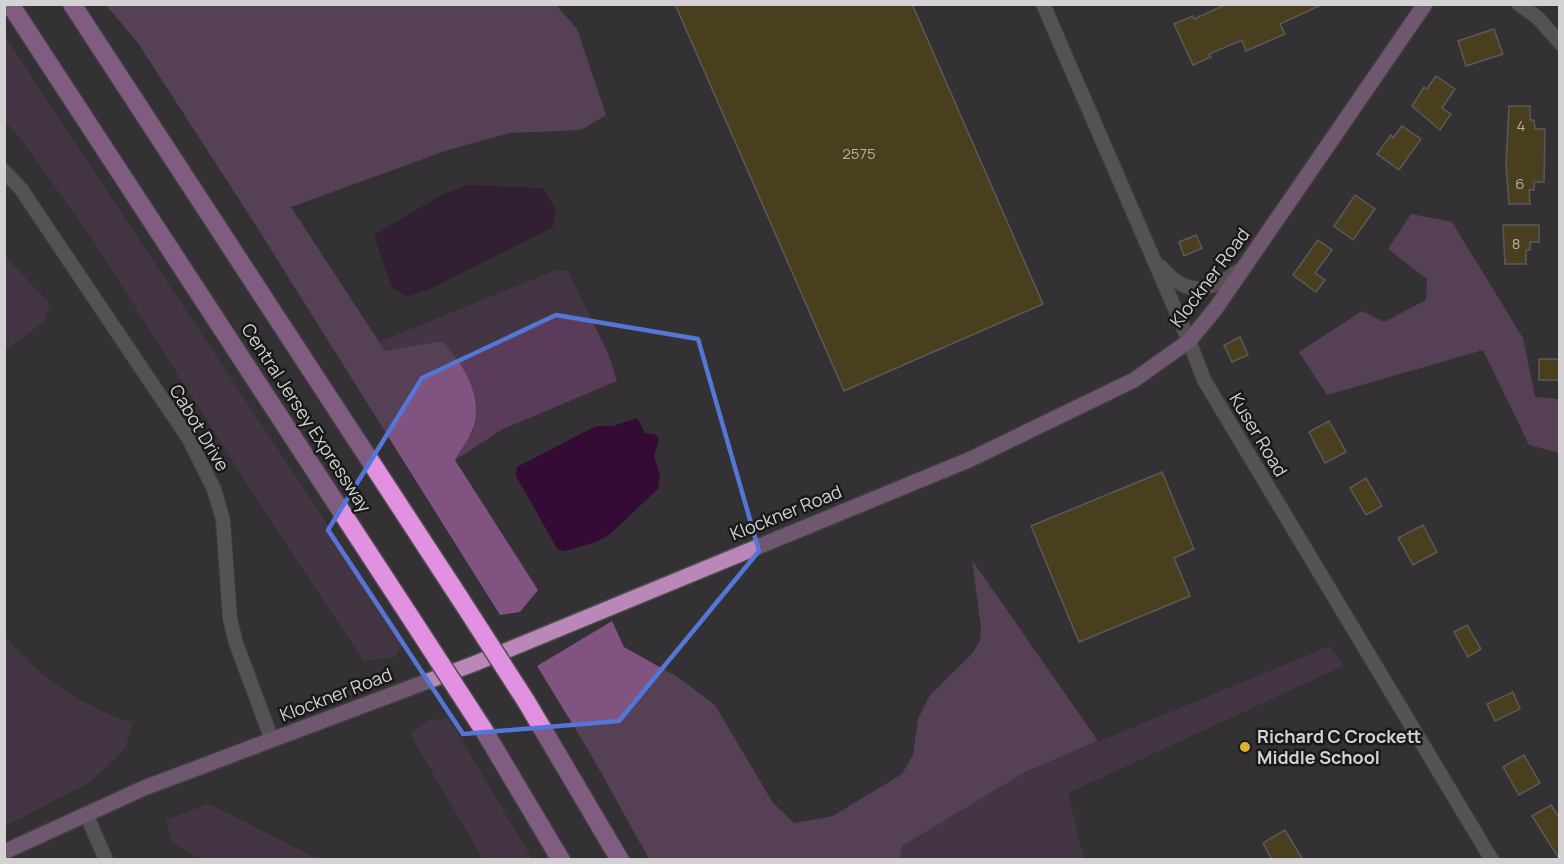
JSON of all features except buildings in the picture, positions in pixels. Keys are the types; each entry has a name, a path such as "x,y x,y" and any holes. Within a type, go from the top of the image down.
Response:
{"highway":[{"name":"Central Jersey Expressway","path":"10,4 483,729 561,860"},
{"name":"Central Jersey Expressway","path":"72,4 526,701 620,860"}],"main road":[{"name":"Klockner Road","path":"4,852 144,788 476,663 971,459 1134,380 1189,341 1244,268 1425,4"}],"street":[{"name":"Kuser Road","path":"1042,4 1204,380 1492,860"},
{"path":"1519,4 1538,18 1560,43"},
{"name":"Cabot Drive","path":"4,171 21,189 189,439 214,489 223,520 230,619 236,643 272,740"},
{"path":"1151,256 1173,281 1191,289 1202,289 1225,281 1244,268"},
{"path":"87,816 106,860"}],"highlighted area":[{"path":"556,315 698,339 759,551 619,721 463,734 328,530 422,378"}],"shaded area":[{"path":"106,5 556,5 577,29 606,115 581,130 510,133 448,150 291,207 385,351 442,341 465,371 474,395 475,419 472,431 455,460 538,590 520,612 500,615 253,221 138,43"},
{"path":"4,35 404,640 396,657 364,661 261,506 91,237 15,131 5,122"},
{"path":"468,185 543,188 556,209 553,227 428,290 407,297 392,288 374,235 445,193"},
{"path":"1411,214 1452,222 1523,338 1535,397 1559,399 1559,453 1529,445 1483,350 1327,395 1299,352 1362,311 1384,322 1426,300 1427,279 1388,249"},
{"path":"5,256 50,304 44,322 5,350"},
{"path":"556,270 568,271 608,353 617,381 503,429 455,460 473,431 442,341 385,351 379,342"},
{"path":"637,418 645,433 656,435 659,440 654,456 660,475 658,489 610,534 596,542 565,551 558,550 516,476 517,467 596,426 613,426"},
{"path":"972,560 1098,741 1025,772 902,846 900,859 649,859 589,751 537,666 612,621 624,647 679,678 715,705 773,803 794,823 833,816 902,774 913,755 918,719 930,695 971,655 980,641 981,627"},
{"path":"4,635 31,664 62,688 96,708 132,723 125,749 89,783 5,826"},
{"path":"1330,646 1343,666 1068,793 1084,859 900,860 902,846 1025,772"},
{"path":"449,718 532,859 483,859 410,734 429,720"},
{"path":"209,804 318,859 201,859 173,843 166,820"}],"place":[{"name":"Richard C Crockett Middle School","path":"1245,747"}]}
